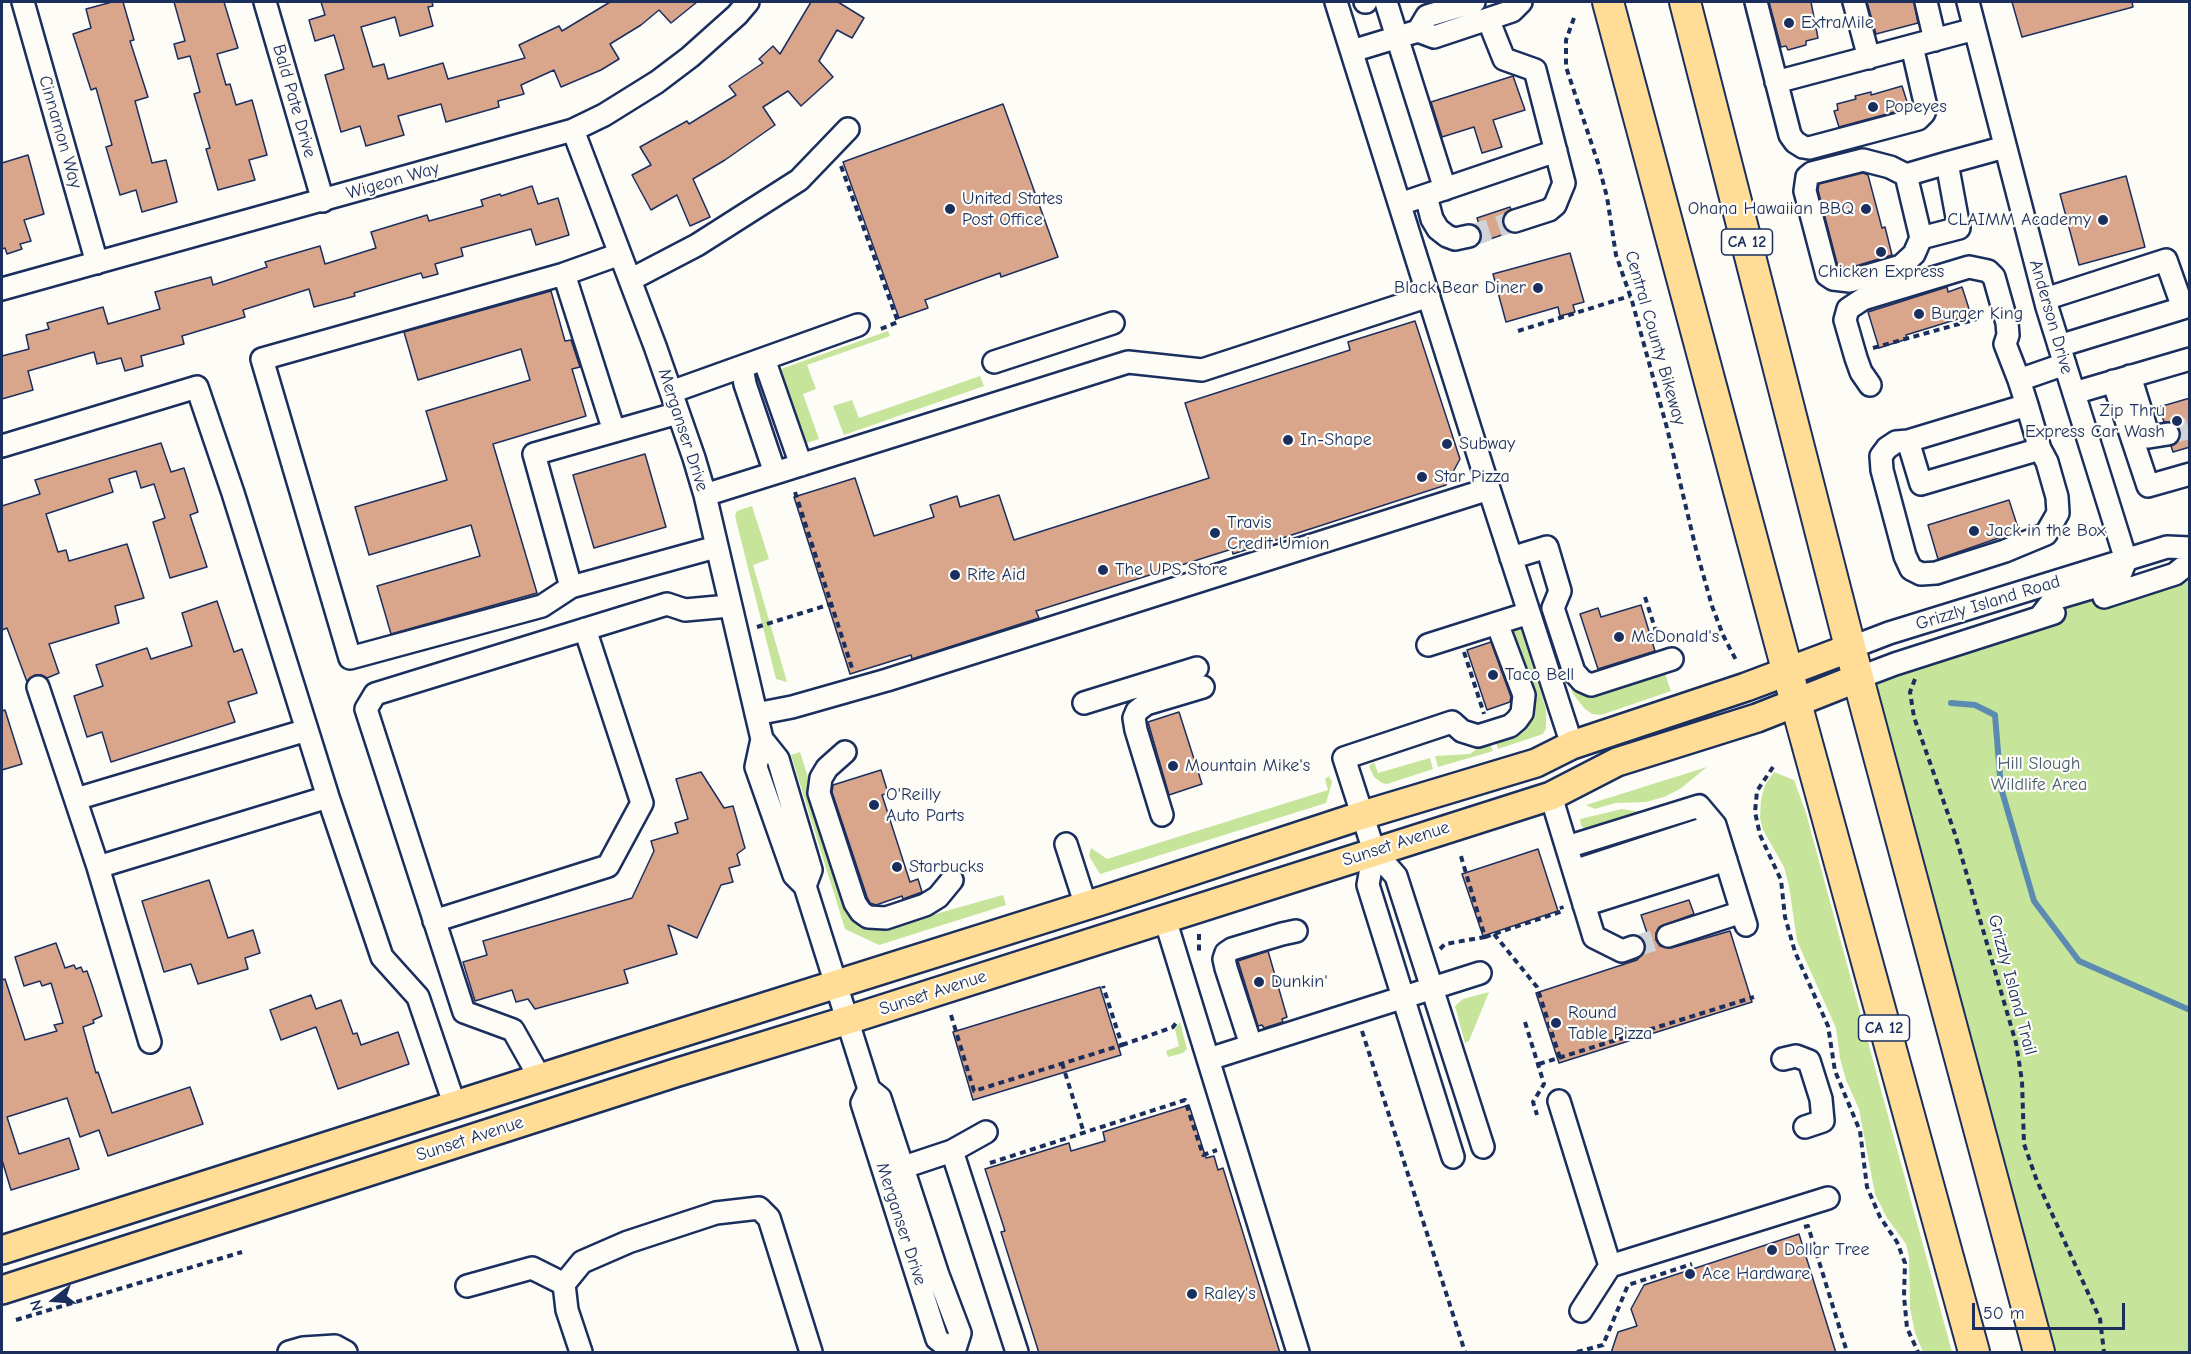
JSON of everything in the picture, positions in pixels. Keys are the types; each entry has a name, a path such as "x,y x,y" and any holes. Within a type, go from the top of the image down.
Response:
{"highway":[{"name":"CA 12","path":"1608,2 1796,703 1974,1353"},
{"name":"CA 12","path":"1690,8 1858,678 2038,1353"}],"main road":[{"name":"Sunset Avenue","path":"2,1250 1086,906 1363,815 1536,763 1572,745 1746,687 1851,648"},
{"name":"Sunset Avenue","path":"2,1290 1551,796 1617,762 1757,718 1858,678"}],"street":[{"name":"Cinnamon Way","path":"23,2 97,263"},
{"name":"Bald Pate Drive","path":"265,2 323,201"},
{"name":"Wigeon Way","path":"2,289 573,130 604,115 657,82 690,57 737,15 748,2"},
{"path":"1336,2 1572,745"},
{"path":"1386,2 1398,37 1435,192 1432,219 1438,229 1447,236 1455,239 1469,236"},
{"path":"1418,31 1427,16 1474,2"},
{"path":"1352,51 1418,31 1434,37 1512,11 1521,2"},
{"path":"1755,2 1790,135 1803,147 1820,146 1918,119 1926,107 1912,46"},
{"path":"1854,2 1869,58"},
{"path":"1926,2 1935,40"},
{"name":"Anderson Drive","path":"1968,2 2045,299 2126,560"},
{"path":"1488,20 1504,59 1535,70 1564,183 1555,205 1549,210 1515,221"},
{"path":"1776,82 1975,29"},
{"path":"630,280 698,245 799,180 848,129"},
{"name":"Merganser Drive","path":"573,130 671,392 705,495 729,606 762,739 778,759 811,870 805,886 869,1089 880,1098 938,1275 960,1333 954,1353 937,1339 862,1103 869,1089"},
{"path":"1906,175 1921,238 1914,254 1901,266 1850,281 1833,279 1827,275 1805,191 1807,177 1812,173 1863,160 1906,175 2006,147"},
{"path":"1400,204 1556,151"},
{"path":"1921,238 1959,228 1947,163"},
{"path":"620,254 564,274 262,359 350,658 542,606 571,587 716,547"},
{"path":"2019,380 2062,355 2183,308 2166,260 2045,299"},
{"path":"1870,385 1861,372 1856,358 1845,320 1848,309 1863,299 1969,267 1978,268 1994,277 2007,323 2006,344 2019,380 2027,405 2040,449 2047,462 2057,498 2058,513 2046,534 2005,551 1936,573 1921,574 1911,569 1905,556 1881,470 1881,456 1896,442 1908,441 2027,405"},
{"path":"564,274 614,431"},
{"path":"705,495 1128,362 1202,370 1429,296"},
{"path":"994,362 1113,322"},
{"path":"671,392 799,346 868,328"},
{"path":"764,359 801,465"},
{"path":"2074,393 2190,359"},
{"path":"742,367 745,384 775,473"},
{"path":"2122,378 2149,438 2168,434"},
{"path":"2122,378 2148,486 2190,474"},
{"path":"2,446 197,387 233,493 328,797 382,957 418,997 454,1106"},
{"path":"571,587 534,454 678,413"},
{"path":"1908,441 1921,484 2040,449"},
{"path":"756,714 792,707 820,691 887,681 1489,489"},
{"path":"1511,558 1547,547 1560,591 1553,608 1574,672 1582,681 1592,685 1672,659"},
{"name":"Grizzly Island Road","path":"1851,648 1889,633 2167,547 2190,548"},
{"name":"Grizzly Island Road","path":"2040,617 2054,599 2118,580 2126,560"},
{"name":"Grizzly Island Road","path":"1858,678 2175,574 2190,562"},
{"path":"540,1078 513,1030 464,1012 366,709 375,694 667,604 685,610 729,606"},
{"path":"1428,645 1529,612"},
{"path":"1484,1147 1396,876 1374,851 1344,758 1452,722 1462,731 1478,736 1510,726 1522,713 1524,695 1497,623"},
{"path":"434,921 608,866 642,803 585,629"},
{"path":"1084,703 1200,677 1146,704 1137,711 1134,718 1162,815"},
{"path":"38,687 98,867 150,1042"},
{"path":"76,799 307,730"},
{"path":"844,752 827,768 821,778 819,793 855,903 861,912 868,917 886,918 915,909 938,897 952,880"},
{"path":"1551,796 1594,937 1622,951 1633,947"},
{"path":"98,867 328,797"},
{"path":"1567,847 1699,806 1720,842 1744,918 1668,936"},
{"path":"1579,887 1720,842"},
{"path":"1066,844 1086,906"},
{"path":"1374,851 1368,885 1453,1157"},
{"path":"1165,919 1298,1353"},
{"path":"1251,1045 1226,968 1224,959 1226,953 1296,931"},
{"path":"1209,1059 1480,973"},
{"path":"1783,1059 1796,1056 1809,1061 1812,1070 1821,1099 1823,1121 1805,1127"},
{"path":"1559,1101 1610,1266"},
{"path":"903,1167 952,1151 986,1132"},
{"path":"952,1151 1017,1353"},
{"path":"1581,1311 1610,1266 1828,1198"},
{"path":"581,1353 567,1310 564,1284 582,1262 628,1242 716,1213 759,1208 769,1218 811,1353"},
{"path":"467,1286 532,1268 564,1284"},
{"path":"289,1353 303,1348 335,1346 346,1353"}],"path":[{"name":"Central County Bikeway","path":"1574,18 1566,40 1566,67 1598,163 1607,197 1616,255 1630,296 1678,470 1712,606 1722,635 1737,663"},
{"path":"841,165 898,322 868,328"},
{"path":"1518,331 1630,296"},
{"path":"1867,341 1869,350 1989,315"},
{"path":"795,492 851,669 862,665"},
{"path":"755,628 831,604"},
{"path":"1463,648 1490,732"},
{"name":"Grizzly Island Trail","path":"1910,692 1914,717 1955,834 2016,1043 2022,1081 2024,1144 2037,1181 2100,1319 2104,1353"},
{"path":"1773,767 1758,791 1755,812 1760,835 1781,880 1785,917 1795,952 1828,1026 1835,1071 1860,1131 1867,1187 1880,1217 1897,1242 1905,1263 1904,1296 1908,1328 1918,1353"},
{"path":"1485,937 1563,910 1560,902"},
{"path":"1494,934 1537,987 1560,1058"},
{"path":"951,1015 974,1091 1122,1045 1103,986"},
{"path":"1539,1064 1754,998"},
{"path":"1525,1022 1544,1084 1533,1102 1537,1115"},
{"path":"1062,1064 1084,1133"},
{"path":"990,1163 1185,1100 1203,1155 1219,1150"},
{"path":"1796,1230 1808,1226 1847,1352"},
{"path":"16,1320 242,1252"},
{"path":"1578,1353 1603,1344 1628,1285 1695,1263"}],"green space":[{"path":"888,331 890,336 807,365 816,389 803,394 819,439 804,444 778,370"},
{"path":"980,376 984,386 844,435 833,406 852,400 859,418"},
{"path":"752,506 769,559 753,565 787,682 776,679 735,516 737,511"},
{"name":"Hill Slough Wildlife Area","path":"2189,562 2189,1352 2039,1352 1858,678 2174,574"},
{"path":"1516,628 1521,630 1546,709 1546,728 1543,734 1498,749 1494,737 1522,725 1510,635"},
{"path":"1664,671 1671,691 1601,715 1592,714 1584,708 1573,694 1570,685 1584,692"},
{"path":"1489,740 1493,751 1438,767 1435,756 1470,754"},
{"path":"800,752 851,913 874,928 889,927 1003,895 1006,905 879,945 845,929 791,755"},
{"path":"1430,758 1433,769 1387,784 1374,777 1369,766 1374,762 1378,773"},
{"path":"1707,767 1680,789 1664,797 1646,802 1615,803 1595,809 1586,805"},
{"path":"1774,772 1794,780 1806,813 1952,1352 1923,1352 1915,1333 1910,1308 1909,1257 1906,1244 1887,1218 1875,1194 1859,1109 1846,1080 1836,1028 1797,941 1784,867 1763,830 1760,818 1761,799 1765,785"},
{"path":"1329,776 1332,782 1326,803 1100,874 1089,856 1091,848 1107,859 1328,790 1325,779"},
{"path":"1622,809 1641,812 1586,829 1581,826 1580,819"},
{"path":"1489,992 1469,1041 1465,1043 1455,1006 1463,999"},
{"path":"1180,1022 1187,1049 1183,1053 1168,1057 1166,1051 1179,1046 1175,1029"}],"building":[{"path":"112,2 123,2 134,40 130,41 148,97 135,101 152,163 166,160 177,202 142,212 136,190 120,195 106,147 112,145 96,88 91,90 73,34 91,28 86,9"},
{"path":"174,2 224,2 238,48 217,54 226,85 230,84 236,105 252,100 267,155 249,160 255,180 218,190 206,149 210,148 194,94 200,92 190,56 178,59 174,44 185,41"},
{"path":"321,2 432,2 433,6 428,7 433,26 400,36 395,17 361,27 373,67 384,64 388,79 443,63 448,79 525,58 519,45 559,26 562,31 610,2 697,2 671,23 659,10 641,25 610,44 619,59 601,70 561,87 554,70 521,85 524,94 498,101 499,107 446,122 441,104 398,116 404,135 366,146 360,126 341,132 325,75 344,69 334,35 315,41 309,20 325,15"},
{"path":"811,2 838,2 864,18 852,38 837,30 819,61 833,77 801,106 788,91 763,107 775,125 693,179 710,217 690,226 677,195 651,210 632,175 651,165 640,147 687,121 689,124 736,95 729,86 763,63 759,59 773,46 780,54"},
{"name":"ExtraMile","path":"1769,2 1811,2 1818,38 1806,41 1806,45 1788,50 1786,46 1781,47"},
{"path":"1867,2 1914,2 1918,23 1876,34"},
{"path":"2012,2 2132,2 2133,7 2022,37"},
{"path":"1513,76 1525,110 1493,120 1502,147 1482,153 1474,127 1442,137 1431,102"},
{"name":"Popeyes","path":"1902,86 1909,108 1839,127 1834,111 1838,110 1837,104 1856,99 1855,96 1871,92 1871,95"},
{"name":"United States Post Office","path":"1003,104 1058,257 1001,277 1000,273 925,300 928,308 899,318 843,162"},
{"path":"28,155 44,214 24,220 31,241 20,244 22,249 7,254 5,248 2,249 2,163"},
{"path":"1863,173 1868,175 1882,228 1885,227 1892,255 1849,268 1838,267 1818,190 1819,184"},
{"name":"CLAIMM Academy","path":"2126,176 2145,247 2079,265 2060,194"},
{"path":"532,186 538,204 558,198 569,235 536,245 531,229 461,248 463,256 435,264 438,274 423,278 421,273 354,293 355,296 314,307 309,289 243,310 245,317 182,336 184,344 141,356 143,366 125,371 121,358 97,364 94,352 28,371 33,390 2,399 2,356 29,349 26,335 49,329 47,323 103,307 108,324 160,309 155,292 211,277 213,285 267,267 265,262 320,246 325,264 376,248 371,232 427,215 429,221 483,206 481,200"},
{"path":"1510,207 1511,209 1502,219 1503,225 1510,232 1479,243 1482,234 1476,226 1479,224 1477,218"},
{"name":"Black Bear Diner","path":"1570,253 1584,302 1573,305 1575,312 1560,316 1558,307 1506,322 1493,274"},
{"name":"Burger King","path":"1947,287 1948,292 1962,287 1971,315 1906,335 1907,339 1879,348 1868,312"},
{"path":"551,291 565,341 571,340 580,367 572,369 586,416 493,444 537,593 391,634 377,586 480,556 471,525 369,555 355,507 447,480 426,411 530,380 521,349 418,380 404,332"},
{"path":"1415,321 1460,459 1446,485 1233,554 1232,549 1036,611 1039,618 912,659 911,655 850,674 794,497 855,478 874,536 934,517 930,505 957,496 960,507 999,495 1014,540 1209,478 1185,403 1350,350 1348,342"},
{"name":"Zip Thru Express Car Wash","path":"2190,398 2190,447 2173,452 2171,446 2180,439 2180,431 2173,422 2164,422 2159,407"},
{"path":"161,443 171,472 184,468 198,512 190,515 207,567 170,578 153,522 165,518 154,484 141,488 136,471 109,479 113,492 46,514 58,552 66,550 69,561 127,544 144,598 115,606 119,623 49,644 59,673 47,678 35,675 27,682 7,628 2,630 2,506 40,494 35,480"},
{"path":"645,454 666,527 594,548 573,475"},
{"name":"Jack in the Box","path":"2009,500 2019,531 1938,559 1928,525"},
{"path":"217,601 234,652 242,649 257,693 228,702 235,722 111,762 102,732 87,737 74,696 103,686 96,665 147,648 151,659 192,646 182,613"},
{"name":"McDonald's","path":"1641,605 1655,651 1598,669 1580,614 1598,608 1601,617"},
{"name":"Taco Bell","path":"1491,642 1511,697 1510,702 1487,710 1467,650"},
{"path":"5,710 22,764 2,770 2,711"},
{"path":"1179,712 1202,784 1169,795 1148,722"},
{"path":"881,770 888,793 882,795 910,882 918,879 922,892 876,905 870,903 867,897 832,792 833,785"},
{"path":"701,772 724,808 733,806 745,848 737,854 740,865 729,868 733,882 721,885 697,938 668,925 677,954 624,970 628,983 535,1009 528,999 516,1002 512,990 475,1001 463,962 487,955 483,941 632,898 654,851 651,841 678,833 675,823 688,819 676,779"},
{"path":"1538,849 1558,911 1483,936 1462,874"},
{"path":"209,880 228,938 253,930 260,953 245,958 248,969 198,984 191,964 164,972 142,901"},
{"path":"1689,900 1694,914 1659,927 1656,940 1660,946 1671,948 1730,931 1752,1002 1559,1063 1536,993 1637,960 1646,949 1645,942 1638,936 1647,933 1641,915"},
{"path":"56,943 65,968 74,965 76,969 81,967 83,972 87,971 92,985 102,1016 93,1020 94,1023 83,1027 96,1073 98,1072 112,1113 190,1087 203,1124 108,1156 99,1130 80,1137 67,1098 7,1117 19,1154 69,1138 79,1169 11,1190 2,1160 2,980 5,979 25,1040 57,1031 54,1025 63,1023 51,983 42,986 40,981 24,986 15,957"},
{"path":"1268,951 1287,1017 1282,1019 1283,1022 1264,1028 1262,1025 1258,1026 1238,961"},
{"path":"1100,987 1121,1055 973,1100 953,1032"},
{"path":"311,995 316,1009 341,1000 353,1034 357,1033 361,1045 398,1032 409,1064 338,1089 316,1027 281,1040 270,1010"},
{"path":"1189,1105 1206,1158 1214,1156 1218,1170 1223,1168 1280,1353 1039,1353 1001,1232 1005,1231 985,1169 1069,1143 1071,1151 1105,1141 1103,1132"},
{"path":"1799,1234 1836,1353 1611,1353 1618,1332 1637,1326 1631,1309 1644,1285"}],"waterway":[{"path":"1951,703 1975,705 1995,715 2001,788 2034,901 2079,961 2190,1010"}],"tunnel":[{"path":"1469,236 1515,221"},
{"path":"2168,434 2190,428"},
{"path":"1633,947 1668,936"}],"place":[{"name":"ExtraMile","path":"1789,23"},
{"name":"Popeyes","path":"1873,107"},
{"name":"United States Post Office","path":"950,209"},
{"name":"Ohana Hawaiian BBQ","path":"1866,209"},
{"name":"CLAIMM Academy","path":"2103,220"},
{"name":"Chicken Express","path":"1881,252"},
{"name":"Black Bear Diner","path":"1538,288"},
{"name":"Burger King","path":"1919,314"},
{"name":"Zip Thru Express Car Wash","path":"2177,421"},
{"name":"In-Shape","path":"1288,440"},
{"name":"Subway","path":"1447,444"},
{"name":"Star Pizza","path":"1422,477"},
{"name":"Jack in the Box","path":"1974,531"},
{"name":"Travis Credit Umion","path":"1215,533"},
{"name":"The UPS Store","path":"1103,570"},
{"name":"Rite Aid","path":"955,575"},
{"name":"McDonald's","path":"1619,637"},
{"name":"Taco Bell","path":"1493,675"},
{"name":"Mountain Mike's","path":"1173,766"},
{"name":"O'Reilly Auto Parts","path":"874,805"},
{"name":"Starbucks","path":"897,867"},
{"name":"Dunkin'","path":"1259,982"},
{"name":"Round Table Pizza","path":"1556,1023"},
{"name":"Dollar Tree","path":"1772,1250"},
{"name":"Ace Hardware","path":"1690,1274"},
{"name":"Raley's","path":"1192,1294"}]}
